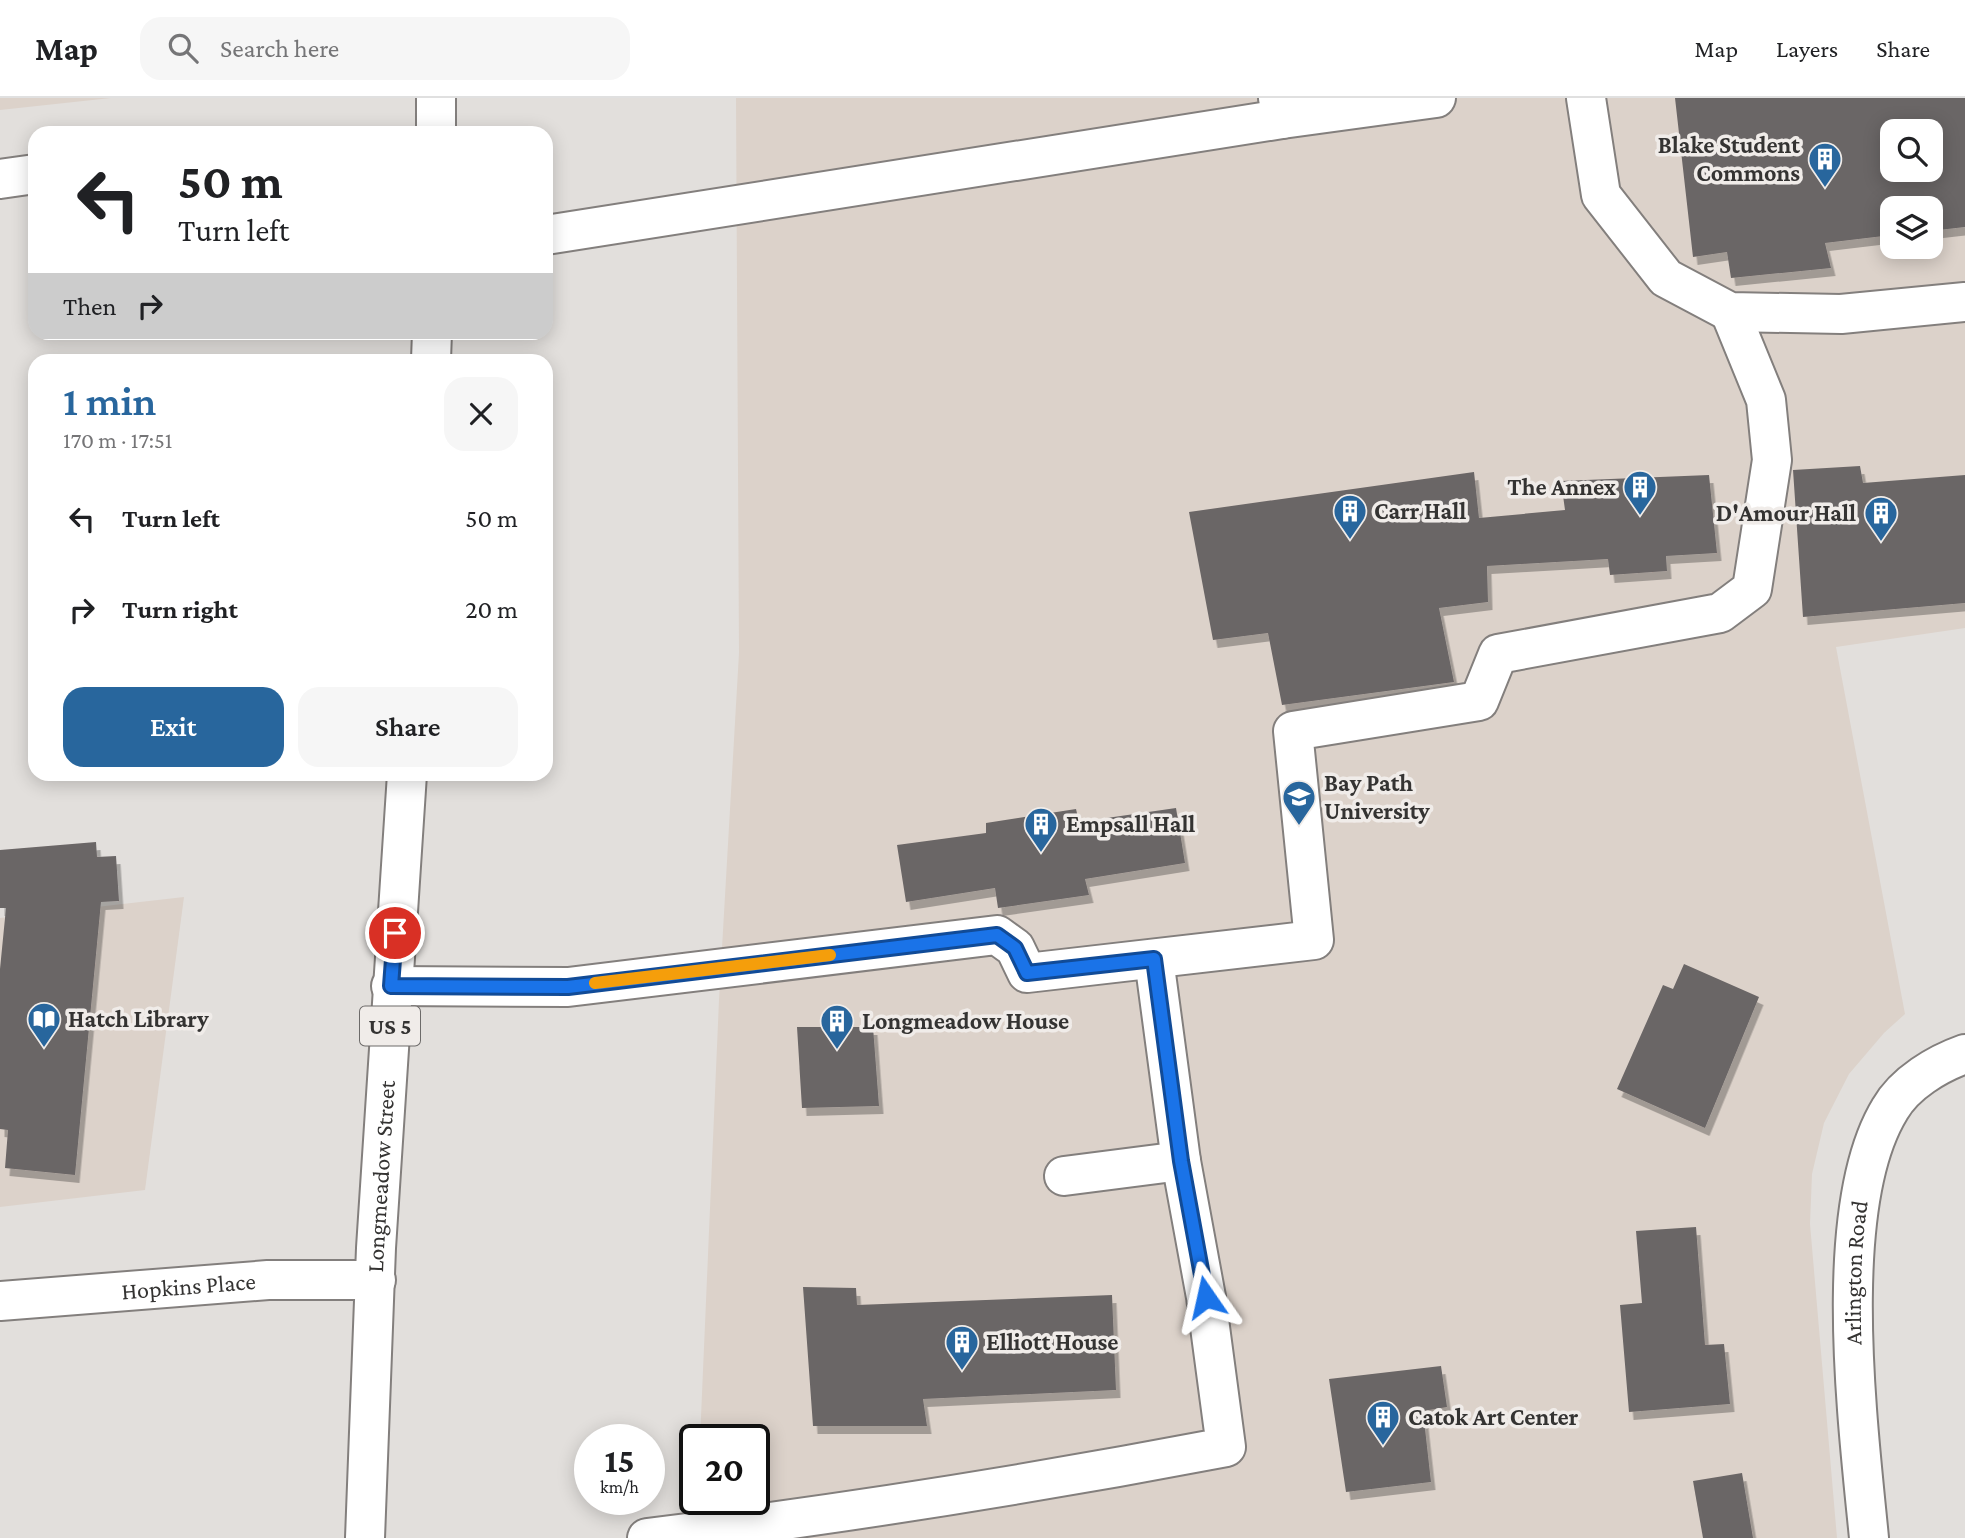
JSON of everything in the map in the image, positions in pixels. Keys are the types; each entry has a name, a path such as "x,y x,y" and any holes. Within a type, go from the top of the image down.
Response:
{"street":[{"path":"436,98 436,126"},
{"path":"553,234 1280,108 1436,98"},
{"path":"1586,98 1601,195 1666,278 1730,313 1841,314 1965,302"},
{"path":"0,178 28,175"},
{"path":"391,986 568,987 997,935 1015,948 1027,973 1314,940 1293,732 1479,701 1498,653 1720,613 1752,589 1772,460 1766,400 1730,313"},
{"name":"Longmeadow Street","path":"365,1538 391,986 406,781"},
{"path":"647,1538 821,1517 1027,1485 1226,1447 1206,1297 1181,1161 1154,959"},
{"name":"Arlington Road","path":"1870,1538 1855,1380 1855,1245 1869,1157 1890,1108 1920,1076 1965,1054"},
{"path":"1064,1176 1181,1161"},
{"name":"Hopkins Place","path":"0,1301 268,1280 376,1280"}],"shaded area":[{"path":"0,98 111,98 0,110"},
{"name":"Bay Path University","path":"736,98 1965,98 1965,628 1836,647 1905,1014 1884,1033 1849,1074 1824,1123 1812,1174 1810,1224 1837,1538 696,1538 697,1515 770,1515 770,1424 701,1424 719,1000 739,653"},
{"path":"184,897 145,1190 0,1207 0,918"}],"building":[{"name":"Blake Student Commons","path":"1675,98 1965,98 1965,227 1943,230 1943,196 1880,196 1880,236 1825,243 1831,268 1731,278 1727,252 1693,257"},
{"name":"D'Amour Hall","path":"1860,466 1863,483 1965,475 1965,603 1803,617 1793,470"},
{"path":"1474,472 1479,518 1565,510 1561,481 1709,475 1717,553 1666,556 1667,571 1610,575 1608,559 1487,566 1488,602 1439,608 1454,682 1282,705 1268,633 1213,640 1189,512"},
{"name":"Empsall Hall","path":"1176,808 1185,863 1085,879 1089,895 998,908 995,888 906,902 897,845 986,833 986,823 1076,809 1079,822"},
{"name":"Hatch Library","path":"96,842 97,857 116,856 119,901 101,902 75,1175 5,1168 8,1130 0,1129 0,969 6,908 0,908 0,850"},
{"path":"1684,964 1759,997 1705,1128 1617,1089 1663,985 1673,989"},
{"name":"Longmeadow House","path":"797,1027 873,1027 879,1106 802,1108"},
{"path":"1696,1227 1705,1345 1724,1344 1730,1404 1629,1412 1620,1305 1642,1303 1636,1231"},
{"name":"Elliott House","path":"803,1287 856,1288 857,1305 1112,1295 1116,1390 923,1399 927,1426 813,1426"},
{"name":"Catok Art Center","path":"1441,1366 1447,1407 1423,1411 1431,1482 1346,1492 1329,1379"},
{"path":"1742,1473 1753,1538 1703,1538 1693,1481"}],"slow traffic":[{"path":"595,983 830,955"}],"place":[{"name":"Blake Student Commons","path":"1825,189"},
{"name":"The Annex","path":"1640,517"},
{"name":"Carr Hall","path":"1350,541"},
{"name":"D'Amour Hall","path":"1881,543"},
{"name":"Bay Path University","path":"1299,827"},
{"name":"Empsall Hall","path":"1041,854"},
{"name":"Hatch Library","path":"44,1049"},
{"name":"Longmeadow House","path":"837,1051"},
{"name":"Elliott House","path":"962,1372"},
{"name":"Catok Art Center","path":"1383,1447"}],"route":[{"path":"395,933 391,986 568,987 997,935 1015,948 1027,973 1154,959 1181,1161 1206,1297"}]}
